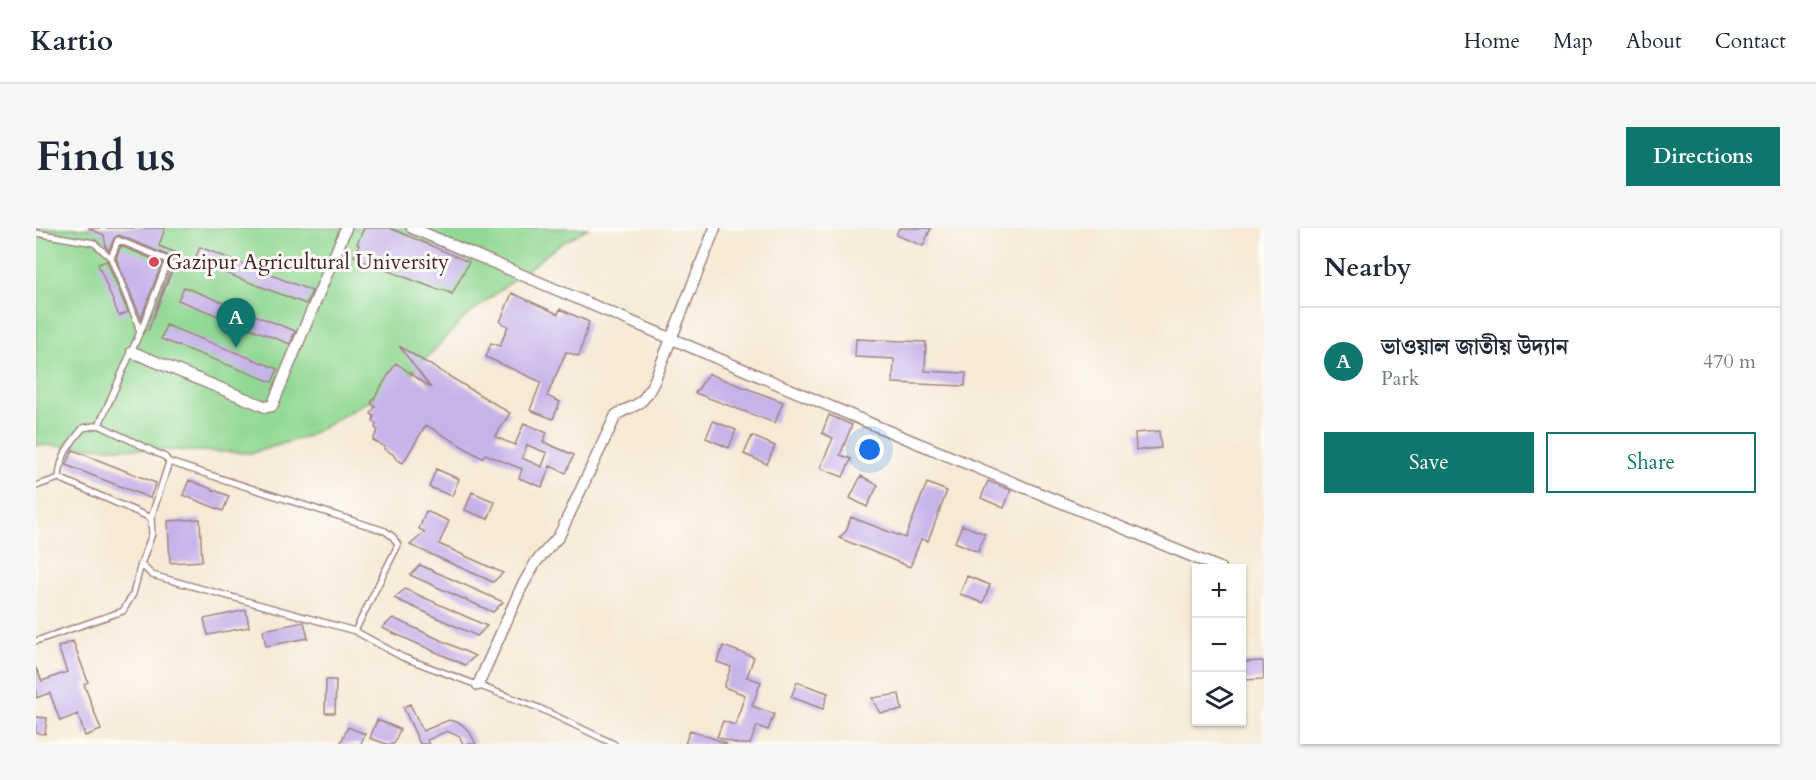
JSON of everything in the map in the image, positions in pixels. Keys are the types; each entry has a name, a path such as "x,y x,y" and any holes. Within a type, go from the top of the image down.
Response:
{"street":[{"path":"132,352 266,407 272,406 346,228"},
{"path":"412,228 1210,564"},
{"path":"478,685 521,588 536,562 559,536 616,415 639,403 648,393 715,228"}],"lane":[{"path":"36,233 94,243 111,258 140,332"},
{"path":"99,425 132,352 168,260 118,240 111,258"},
{"path":"59,478 60,463 69,446 83,428 99,425 165,457 169,462 385,531 398,545 355,631"},
{"path":"36,641 123,611 133,594 152,534 151,518 169,462"},
{"path":"36,486 59,478 151,518"},
{"path":"141,564 152,575 355,631 402,657 539,708 614,744"}],"green space":[{"path":"36,228 588,228 559,245 463,319 408,378 308,436 252,453 36,445"}],"building":[{"path":"88,228 165,228 159,246 179,254 148,331 173,262 172,257 119,235 114,238 109,250 106,247 104,235"},
{"path":"364,228 390,228 469,262 452,294 439,290 354,256"},
{"path":"899,228 931,228 923,246 896,235"},
{"path":"121,246 162,263 141,318 116,258"},
{"path":"200,247 312,291 306,304 194,261"},
{"path":"107,261 128,312 119,316 98,264"},
{"path":"184,287 295,331 290,344 178,300"},
{"path":"512,293 558,314 560,309 589,322 579,356 566,352 547,396 560,402 553,419 530,410 541,382 486,357 491,343 500,346 508,326 500,322"},
{"path":"166,325 278,369 272,382 161,339"},
{"path":"856,339 926,342 925,371 966,373 965,386 893,383 894,359 855,357"},
{"path":"399,346 510,413 495,437 515,445 524,423 547,433 543,442 574,455 566,473 550,466 542,487 519,478 522,469 485,454 482,458 426,425 403,463 396,459 393,454 384,449 385,447 373,440 378,430 373,421 374,416 371,414 375,407 371,403 396,363 431,388","holes":["527,445 547,453 542,467 522,458"]},
{"path":"709,374 783,402 775,423 695,393"},
{"path":"829,415 852,425 840,455 851,459 843,477 820,468 833,438 822,433"},
{"path":"713,421 736,430 729,448 706,438"},
{"path":"1159,431 1161,448 1136,450 1135,433"},
{"path":"752,436 775,446 767,464 744,454"},
{"path":"73,450 156,483 150,498 66,465"},
{"path":"436,469 459,479 452,496 429,487"},
{"path":"861,476 878,485 867,507 850,498"},
{"path":"189,480 229,496 223,511 183,495"},
{"path":"988,481 1011,490 1004,508 981,498"},
{"path":"927,483 947,491 928,541 921,539 910,567 839,538 846,531 851,517 905,538"},
{"path":"472,492 495,502 488,519 465,510"},
{"path":"426,511 449,521 439,544 503,573 493,582 410,545 425,532 419,529"},
{"path":"200,519 202,561 170,563 168,521"},
{"path":"962,525 985,534 978,552 955,542"},
{"path":"420,565 503,602 493,612 410,575"},
{"path":"967,576 990,585 983,603 960,594"},
{"path":"405,589 487,626 477,636 394,598"},
{"path":"246,610 249,627 208,635 204,619"},
{"path":"393,618 475,656 465,665 382,628"},
{"path":"304,622 308,638 266,646 263,630"},
{"path":"73,641 88,682 84,684 101,730 85,736 78,714 60,721 50,693 36,698 36,668 42,681 67,672 58,647"},
{"path":"723,646 754,657 747,677 761,682 752,706 774,714 768,730 757,726 750,744 738,744 717,737 723,721 735,725 745,695 724,687 731,667 717,662"},
{"path":"1263,661 1264,679 1246,680 1246,662"},
{"path":"326,680 336,680 335,713 325,713"},
{"path":"797,682 828,693 823,709 791,697"},
{"path":"899,694 902,710 880,713 872,698"},
{"path":"410,704 423,731 449,720 460,723 469,731 476,744 463,744 460,737 447,731 427,740 429,744 420,744 403,707"},
{"path":"36,717 47,718 45,734 36,733"},
{"path":"377,720 400,729 394,744 386,744 370,738"},
{"path":"348,727 365,734 361,744 340,744"},
{"path":"690,730 726,743 726,744 685,744"}],"place":[{"name":"Gazipur Agricultural University","path":"154,262"},
{"name":"ভাওয়াল জাতীয় উদ্যান","path":"236,348"}]}
